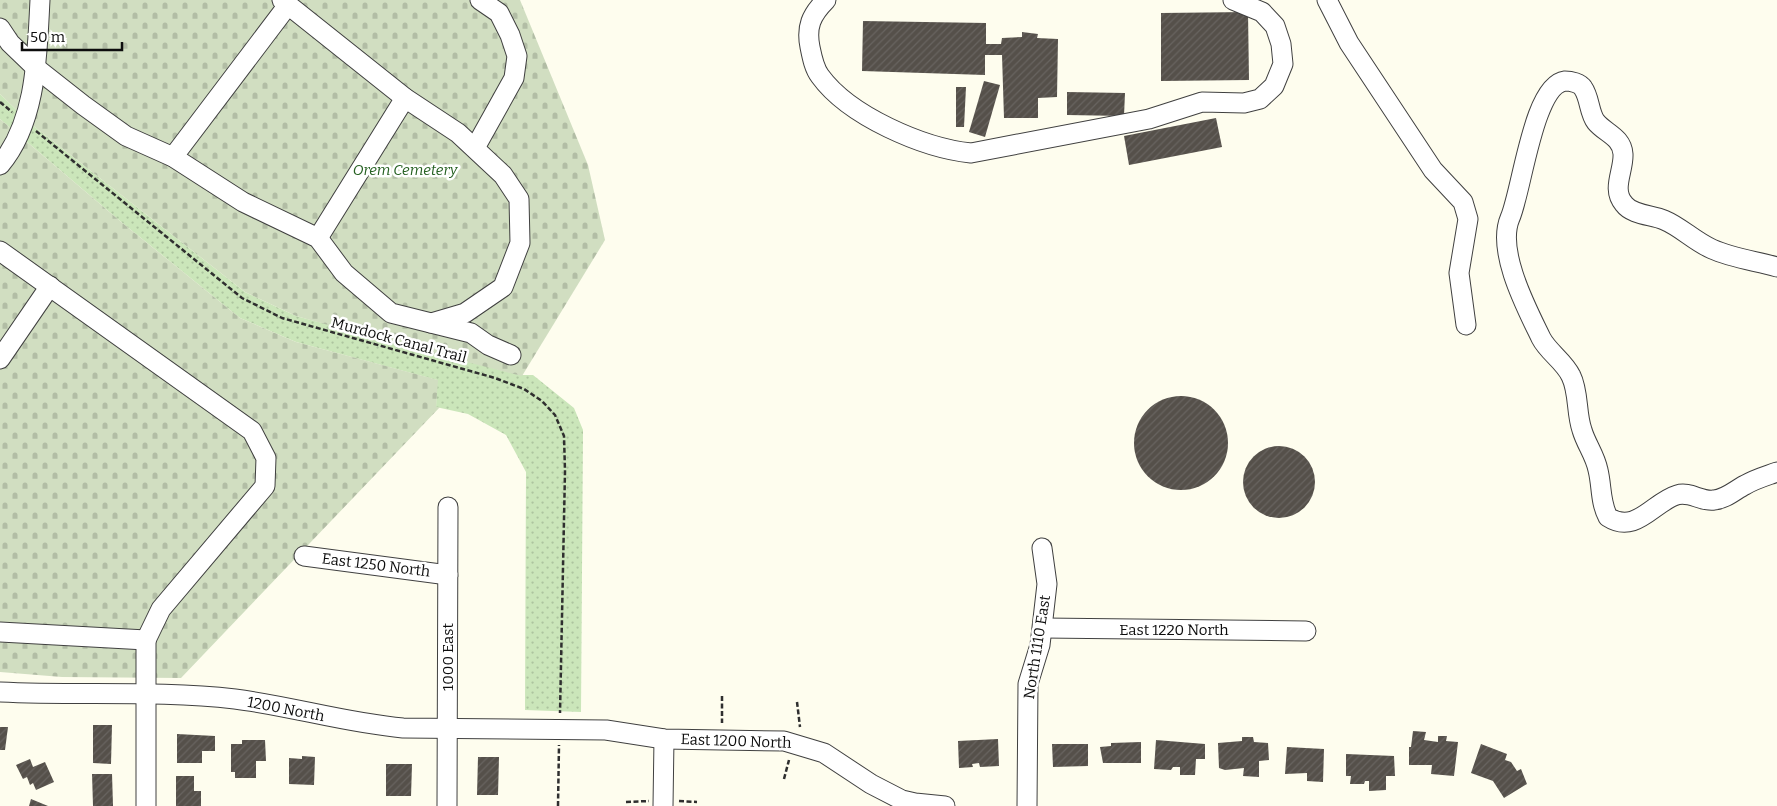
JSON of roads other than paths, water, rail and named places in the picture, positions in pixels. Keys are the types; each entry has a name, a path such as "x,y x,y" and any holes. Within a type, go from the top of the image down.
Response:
{"street":[{"path":"0,165 7,157 24,122 36,68 40,0"},
{"path":"475,148 514,78 517,56 510,35 499,13 480,0"},
{"path":"826,0 809,23 807,33 812,58 820,76 840,96 871,119 952,151 971,153 1149,118 1202,102 1244,103 1260,99 1274,86 1283,64 1281,44 1275,26 1262,12 1233,0"},
{"path":"1327,0 1349,43 1433,170 1464,202 1468,219 1458,274 1466,325"},
{"path":"173,158 285,2 406,98 458,133 503,175 519,199 520,243 502,287 465,313 430,323"},
{"path":"0,28 10,43 36,68 82,106 126,136 173,158 243,202 318,238 344,273 391,313 471,333 488,345 511,355"},
{"path":"1777,267 1713,250 1691,238 1672,224 1633,211 1624,205 1618,190 1623,163 1622,148 1617,140 1595,122 1583,88 1578,83 1566,81 1559,84 1546,100 1533,127 1516,204 1508,222 1507,246 1517,283 1542,339 1571,375 1581,429 1594,455 1603,502 1608,517 1621,523 1630,522 1649,513 1672,496 1680,494 1704,500 1721,499 1761,477 1777,472"},
{"path":"318,238 406,98"},
{"path":"0,251 252,431 266,458 265,486 161,609 146,640 146,806"},
{"path":"0,359 50,286"},
{"name":"1000 East","path":"447,806 448,507"},
{"name":"North 1110 East","path":"1027,806 1028,684 1043,628 1047,584 1042,548"},
{"name":"East 1250 North","path":"304,556 448,575"},
{"name":"East 1220 North","path":"1043,628 1306,631"},
{"path":"0,632 146,640"},
{"name":"1200 North","path":"0,692 236,700 373,726 566,734"},
{"name":"East 1200 North","path":"566,734 606,730 664,738 771,740 800,744 824,753 871,784 902,800 915,804 945,806"},
{"path":"663,803 664,738"}],"park label":[{"name":"Orem Cemetery","path":"405,170"}]}
